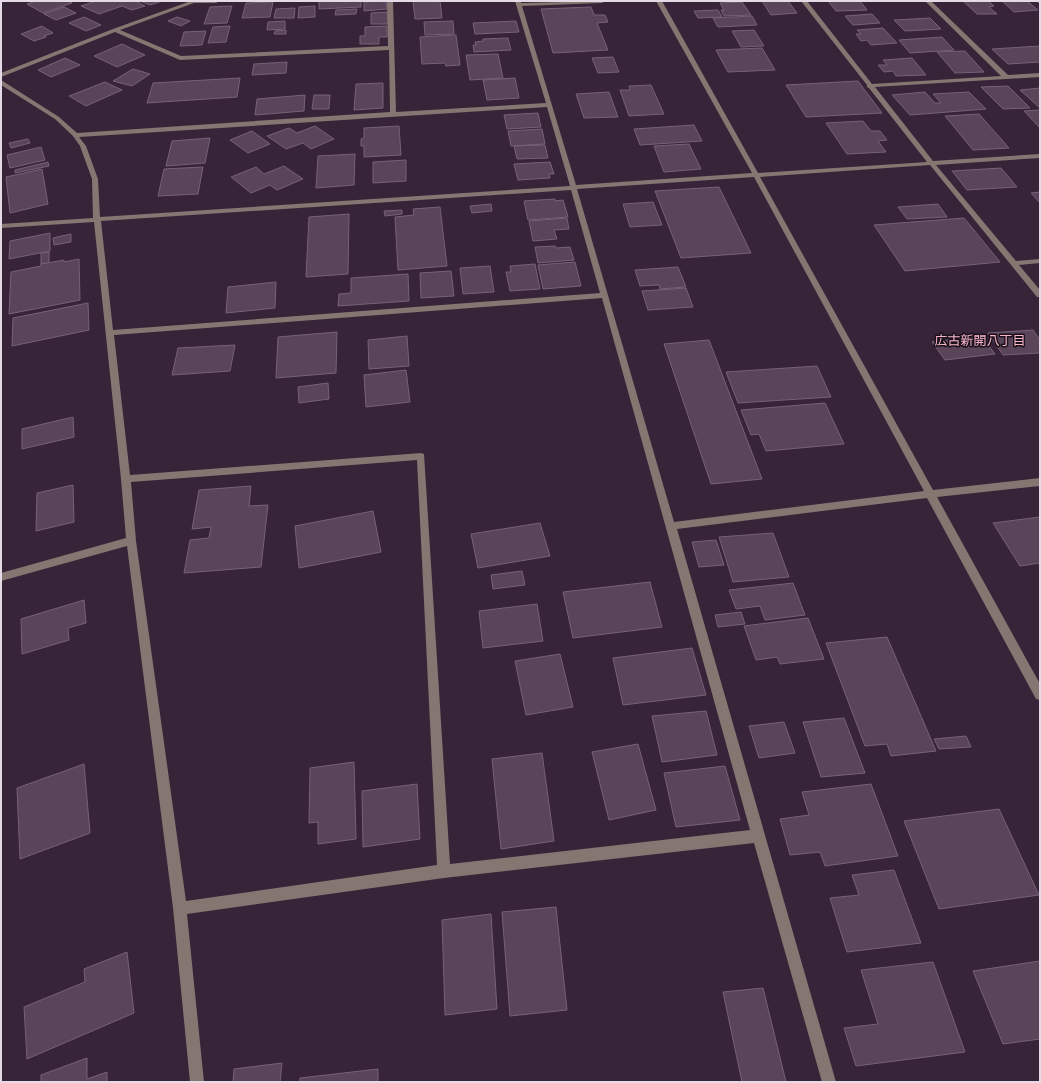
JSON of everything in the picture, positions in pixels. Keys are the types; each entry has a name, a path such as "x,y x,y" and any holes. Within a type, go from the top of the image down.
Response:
{"street":[{"path":"1,75 116,30 195,2 216,1"},
{"path":"390,1 394,114"},
{"path":"602,1 518,3 574,187 757,836 829,1082"},
{"path":"659,1 756,175 1040,695"},
{"path":"804,1 869,86 931,163 1040,294"},
{"path":"928,1 1007,78"},
{"path":"116,30 180,58 391,48"},
{"path":"869,86 1040,76"},
{"path":"1,82 57,118 75,136 83,146 95,179 97,220 126,479 131,541 180,908 197,1082"},
{"path":"75,136 549,105"},
{"path":"2,226 1040,156"},
{"path":"1015,263 1040,261"},
{"path":"110,333 604,295"},
{"path":"126,479 421,456 444,872"},
{"path":"670,526 1040,482"},
{"path":"1,577 131,541"},
{"path":"180,908 444,872 757,836"}],"building":[{"path":"36,1 67,1 72,3 43,13 27,4"},
{"path":"96,1 135,1 145,6 132,10 122,6 99,14 81,6"},
{"path":"140,1 162,1 150,5"},
{"path":"319,1 361,1 361,7 319,9"},
{"path":"386,1 387,9 364,11 364,2"},
{"path":"413,1 440,1 442,18 415,19"},
{"path":"762,1 788,1 797,13 771,15"},
{"path":"828,1 860,1 867,10 836,11"},
{"path":"963,1 988,1 994,6 989,7 997,14 977,14"},
{"path":"1002,1 1027,1 1038,10 1014,12"},
{"path":"273,2 270,17 242,18 246,3"},
{"path":"742,2 751,15 724,16 721,10 724,10 720,3"},
{"path":"232,6 227,23 204,24 210,7"},
{"path":"315,6 315,17 298,18 299,7"},
{"path":"64,7 76,13 56,20 44,14"},
{"path":"591,7 594,15 605,15 608,22 597,23 608,50 553,53 541,9"},
{"path":"295,8 294,18 274,18 276,9"},
{"path":"357,9 356,14 335,15 336,10"},
{"path":"718,10 722,17 698,18 694,11"},
{"path":"387,12 388,24 371,24 371,13"},
{"path":"872,14 880,23 853,25 845,16"},
{"path":"752,16 757,25 718,27 713,18"},
{"path":"84,17 101,25 86,31 69,23"},
{"path":"177,17 190,21 181,26 168,21"},
{"path":"930,18 941,29 905,31 894,20"},
{"path":"285,21 285,29 267,30 268,22"},
{"path":"453,21 454,34 425,35 424,22"},
{"path":"516,21 519,32 475,34 473,23"},
{"path":"42,26 53,33 34,41 21,34"},
{"path":"230,26 226,42 208,43 213,27"},
{"path":"387,26 387,37 379,37 379,44 360,44 360,36 365,36 365,27"},
{"path":"883,28 897,43 871,45 867,40 861,41 856,34 861,34 857,30"},
{"path":"286,30 286,34 274,34 275,31"},
{"path":"754,30 764,46 741,47 732,31"},
{"path":"206,31 202,45 180,46 184,32"},
{"path":"456,35 460,65 446,66 445,63 422,64 420,37"},
{"path":"942,37 954,50 910,53 899,40"},
{"path":"508,38 511,50 474,52 473,45 476,45 475,42 483,41 483,39"},
{"path":"122,44 145,55 117,67 94,56"},
{"path":"1040,46 1040,62 1008,64 992,49"},
{"path":"762,48 775,70 728,72 716,50"},
{"path":"965,51 984,72 955,73 937,52"},
{"path":"498,54 503,78 470,80 466,55"},
{"path":"613,57 619,72 598,73 592,58"},
{"path":"65,58 80,65 51,77 38,70"},
{"path":"912,58 926,75 896,76 893,71 884,72 878,65 887,65 883,60"},
{"path":"287,62 286,73 252,75 254,64"},
{"path":"133,69 150,74 132,86 113,81"},
{"path":"240,78 237,97 147,103 153,83"},
{"path":"515,78 519,98 487,100 483,80"},
{"path":"858,81 882,113 806,117 786,85"},
{"path":"105,82 122,90 86,106 69,96"},
{"path":"383,83 383,108 354,110 356,84"},
{"path":"651,85 664,114 629,116 620,90 630,90 629,86"},
{"path":"1008,86 1030,108 1003,109 981,87"},
{"path":"1040,88 1040,108 1020,90"},
{"path":"609,92 618,117 584,118 576,94"},
{"path":"925,92 935,103 941,103 933,94 969,92 986,109 910,115 892,95"},
{"path":"305,95 304,111 255,115 257,99"},
{"path":"314,95 330,95 329,109 312,109"},
{"path":"1040,110 1040,128 1024,111"},
{"path":"538,113 541,127 507,129 504,115"},
{"path":"979,114 1009,148 973,150 945,116"},
{"path":"863,121 871,131 880,131 887,140 878,141 886,152 847,154 826,123"},
{"path":"694,125 702,141 640,145 634,129"},
{"path":"315,126 334,139 311,149 303,143 286,149 267,136 289,128 297,133"},
{"path":"399,126 401,155 364,157 364,146 361,146 361,139 364,138 364,128"},
{"path":"542,129 545,144 511,146 508,131"},
{"path":"252,131 270,144 248,153 230,140"},
{"path":"210,138 205,163 166,166 172,141"},
{"path":"28,139 30,143 11,148 9,143"},
{"path":"689,144 701,169 664,172 654,146"},
{"path":"545,145 548,158 517,159 514,146"},
{"path":"41,147 45,160 10,168 7,155"},
{"path":"355,154 354,185 316,188 318,156"},
{"path":"406,160 406,181 373,183 373,162"},
{"path":"48,162 49,166 15,173 15,170"},
{"path":"550,162 554,174 549,174 550,178 518,180 514,164"},
{"path":"284,166 303,179 277,190 270,185 251,193 231,177 256,167 264,174"},
{"path":"203,167 198,194 158,196 164,169"},
{"path":"1001,168 1017,187 967,190 952,171"},
{"path":"42,169 48,204 10,213 6,177"},
{"path":"719,187 751,253 681,258 655,191"},
{"path":"1040,192 1040,203 1031,193"},
{"path":"555,199 555,201 563,200 568,217 528,220 524,201"},
{"path":"653,202 662,225 630,227 623,204"},
{"path":"491,204 492,211 472,213 470,206"},
{"path":"938,204 947,217 907,219 898,207"},
{"path":"440,207 447,266 398,270 395,217 414,215 413,209"},
{"path":"402,210 402,214 385,216 384,211"},
{"path":"349,214 348,274 306,277 309,217"},
{"path":"567,218 569,229 554,230 557,239 533,241 529,221"},
{"path":"964,218 1000,262 905,271 874,225"},
{"path":"50,233 50,251 9,259 10,241"},
{"path":"71,234 71,242 54,245 53,238"},
{"path":"555,246 556,248 570,247 574,260 538,263 535,247"},
{"path":"49,252 49,263 41,264 41,253"},
{"path":"79,259 80,300 9,314 11,272 41,266 41,264"},
{"path":"575,262 581,286 543,289 538,265"},
{"path":"535,264 540,289 510,291 506,272 511,272 510,266"},
{"path":"490,266 494,292 463,294 460,268"},
{"path":"678,267 686,287 660,289 659,285 640,286 635,270"},
{"path":"451,271 454,296 421,298 420,273"},
{"path":"408,274 409,301 338,306 339,294 351,293 351,278"},
{"path":"276,282 275,308 226,313 228,287"},
{"path":"686,288 693,307 648,310 642,291"},
{"path":"88,303 89,330 12,346 13,318"},
{"path":"1033,330 1040,340 1040,353 1003,355 988,333"},
{"path":"337,332 336,373 276,378 278,337"},
{"path":"407,336 409,366 369,369 368,340"},
{"path":"981,336 995,354 945,360 932,342"},
{"path":"709,340 762,479 711,484 664,344"},
{"path":"235,345 230,371 172,375 178,348"},
{"path":"817,366 831,397 738,403 726,372"},
{"path":"406,370 410,402 366,407 364,375"},
{"path":"328,383 329,399 299,403 298,387"},
{"path":"825,403 844,444 766,451 759,434 751,435 741,410"},
{"path":"73,417 74,437 22,449 22,429"},
{"path":"73,485 74,522 36,531 37,493"},
{"path":"251,486 249,506 268,505 261,567 184,573 190,540 209,538 211,527 192,529 199,490"},
{"path":"373,511 381,552 299,568 295,526"},
{"path":"1040,517 1040,563 1020,566 993,523"},
{"path":"540,523 550,556 478,568 471,534"},
{"path":"773,533 789,577 733,582 719,537"},
{"path":"716,540 724,565 699,567 692,542"},
{"path":"522,571 525,585 493,589 491,575"},
{"path":"650,582 662,627 573,638 563,592"},
{"path":"793,583 805,615 765,620 760,606 736,609 729,590"},
{"path":"84,600 86,623 68,628 69,640 22,654 21,619"},
{"path":"537,604 543,641 483,648 479,611"},
{"path":"741,612 745,624 718,627 715,615"},
{"path":"808,618 824,659 780,664 777,657 756,660 744,626"},
{"path":"887,637 936,751 891,756 887,744 865,746 826,643"},
{"path":"692,648 706,695 623,705 613,658"},
{"path":"560,654 573,707 526,715 515,661"},
{"path":"706,711 717,755 662,762 652,716"},
{"path":"844,718 865,773 821,777 803,722"},
{"path":"784,722 795,753 759,758 749,726"},
{"path":"966,736 971,747 939,749 934,739"},
{"path":"638,744 656,810 609,820 592,752"},
{"path":"542,753 554,841 501,849 492,759"},
{"path":"354,762 356,839 318,844 318,822 309,823 310,768"},
{"path":"84,764 90,833 20,859 17,788"},
{"path":"725,766 740,820 676,827 664,773"},
{"path":"417,784 420,839 363,847 362,791"},
{"path":"871,784 898,856 825,866 820,852 790,855 780,819 809,815 802,792"},
{"path":"999,809 1039,895 939,909 904,821"},
{"path":"894,870 921,943 847,952 830,898 859,895 852,875"},
{"path":"556,907 567,1010 510,1016 502,912"},
{"path":"491,914 497,1009 445,1015 442,920"},
{"path":"127,952 134,1013 27,1059 24,1007 85,982 84,969"},
{"path":"1040,961 1040,1039 1003,1044 973,971"},
{"path":"933,962 965,1052 856,1066 844,1028 878,1024 861,970"},
{"path":"763,988 786,1082 742,1082 723,992"},
{"path":"87,1058 87,1079 107,1072 107,1082 41,1082 41,1075"},
{"path":"282,1063 280,1082 233,1082 234,1069"},
{"path":"378,1069 378,1082 300,1082 300,1078"}],"district":[{"name":"広古新開八丁目","path":"980,340"}]}
